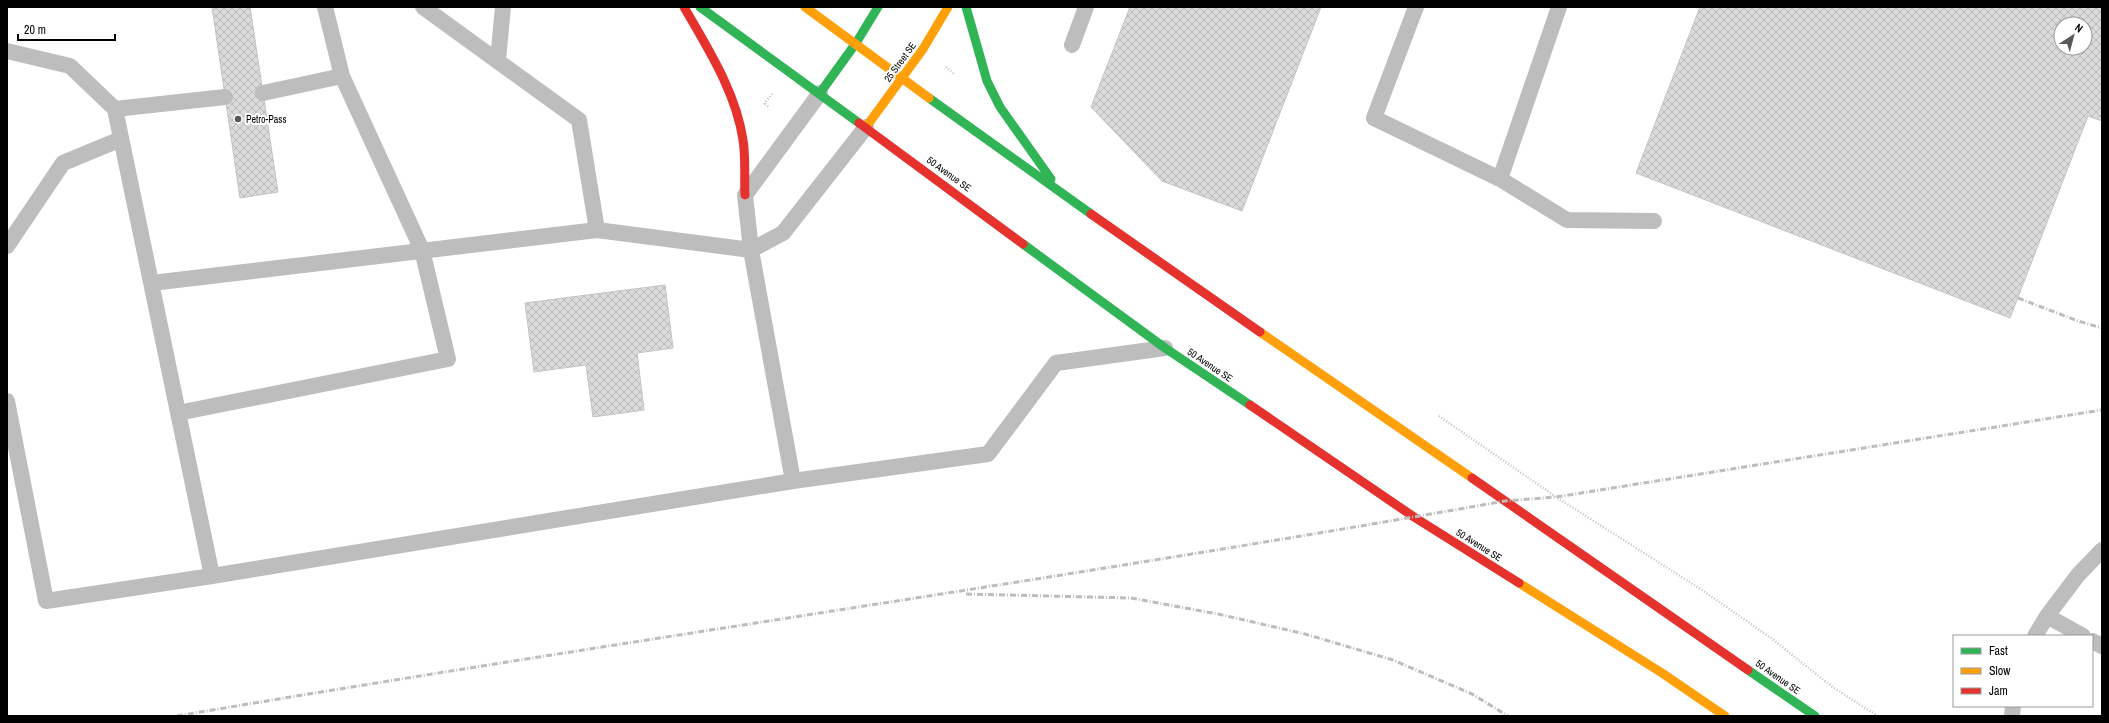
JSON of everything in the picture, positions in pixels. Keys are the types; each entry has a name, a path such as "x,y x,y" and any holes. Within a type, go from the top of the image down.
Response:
{"street":[{"path":"684,7 715,60 734,107 743,140 745,195"},
{"name":"50 Avenue SE","path":"700,7 820,93 1165,348 1414,517 1662,673 1725,716"},
{"name":"50 Avenue SE","path":"805,7 1060,193 1815,716"},
{"path":"820,93 856,43 878,7"},
{"name":"25 Street SE","path":"866,127 923,49 948,7"},
{"path":"966,7 987,81 1000,107 1060,193"}],"lane":[{"path":"178,413 448,359 422,250 342,76 325,7"},
{"path":"423,7 579,120 597,230"},
{"path":"498,60 504,7"},
{"path":"1072,45 1086,7"},
{"path":"1416,7 1374,118 1500,179 1567,220 1654,221"},
{"path":"1500,179 1559,7"},
{"path":"7,51 70,66 115,109 212,576"},
{"path":"263,93 342,76"},
{"path":"793,481 751,250 745,195 820,93"},
{"path":"115,109 225,98"},
{"path":"152,283 597,230 751,250 784,233 866,127"},
{"path":"7,246 63,163 121,139"},
{"path":"7,401 46,601 212,576 793,481 988,454 1056,363 1165,348"},
{"path":"2036,635 2047,616 2078,575 2102,550"},
{"path":"2047,616 2081,635"},
{"path":"2093,642 2102,646"}],"path":[{"path":"946,67 956,76"},
{"path":"765,104 769,107"},
{"path":"1438,416 1562,500 1702,590 1772,638 1831,686 1878,716"}],"building":[{"path":"212,7 250,7 278,192 240,198"},
{"path":"1130,7 1321,7 1242,211 1162,181 1091,107"},
{"path":"1700,7 2102,7 2102,121 2088,116 2010,318 1636,173"},
{"path":"665,285 673,348 637,353 644,410 593,417 586,365 534,372 525,303"}],"railway":[{"path":"2018,298 2078,321 2102,328"},
{"path":"177,716 343,688 1008,584 1339,530 1505,501 1556,497 2102,410"},
{"path":"966,594 1131,598 1218,614 1305,634 1393,660 1472,694 1508,716"}],"traffic: fast":[{"path":"700,7 859,123"},
{"path":"820,93 856,43 878,7"},
{"path":"966,7 987,81 1000,107 1051,179"},
{"path":"929,98 1091,214"},
{"path":"1023,244 1165,348 1250,405"},
{"path":"1748,670 1815,716"}],"traffic: slow":[{"path":"805,7 929,98"},
{"path":"866,127 923,49 948,7"},
{"path":"1260,332 1472,478"},
{"path":"1519,583 1662,673 1725,716"}],"traffic: jam":[{"path":"684,7 720,71 734,105 744,147 745,195"},
{"path":"859,123 1023,244"},
{"path":"1091,214 1260,332"},
{"path":"1250,405 1414,517 1519,583"},
{"path":"1472,478 1748,670"}],"place":[{"name":"Petro-Pass","path":"238,119"}]}
